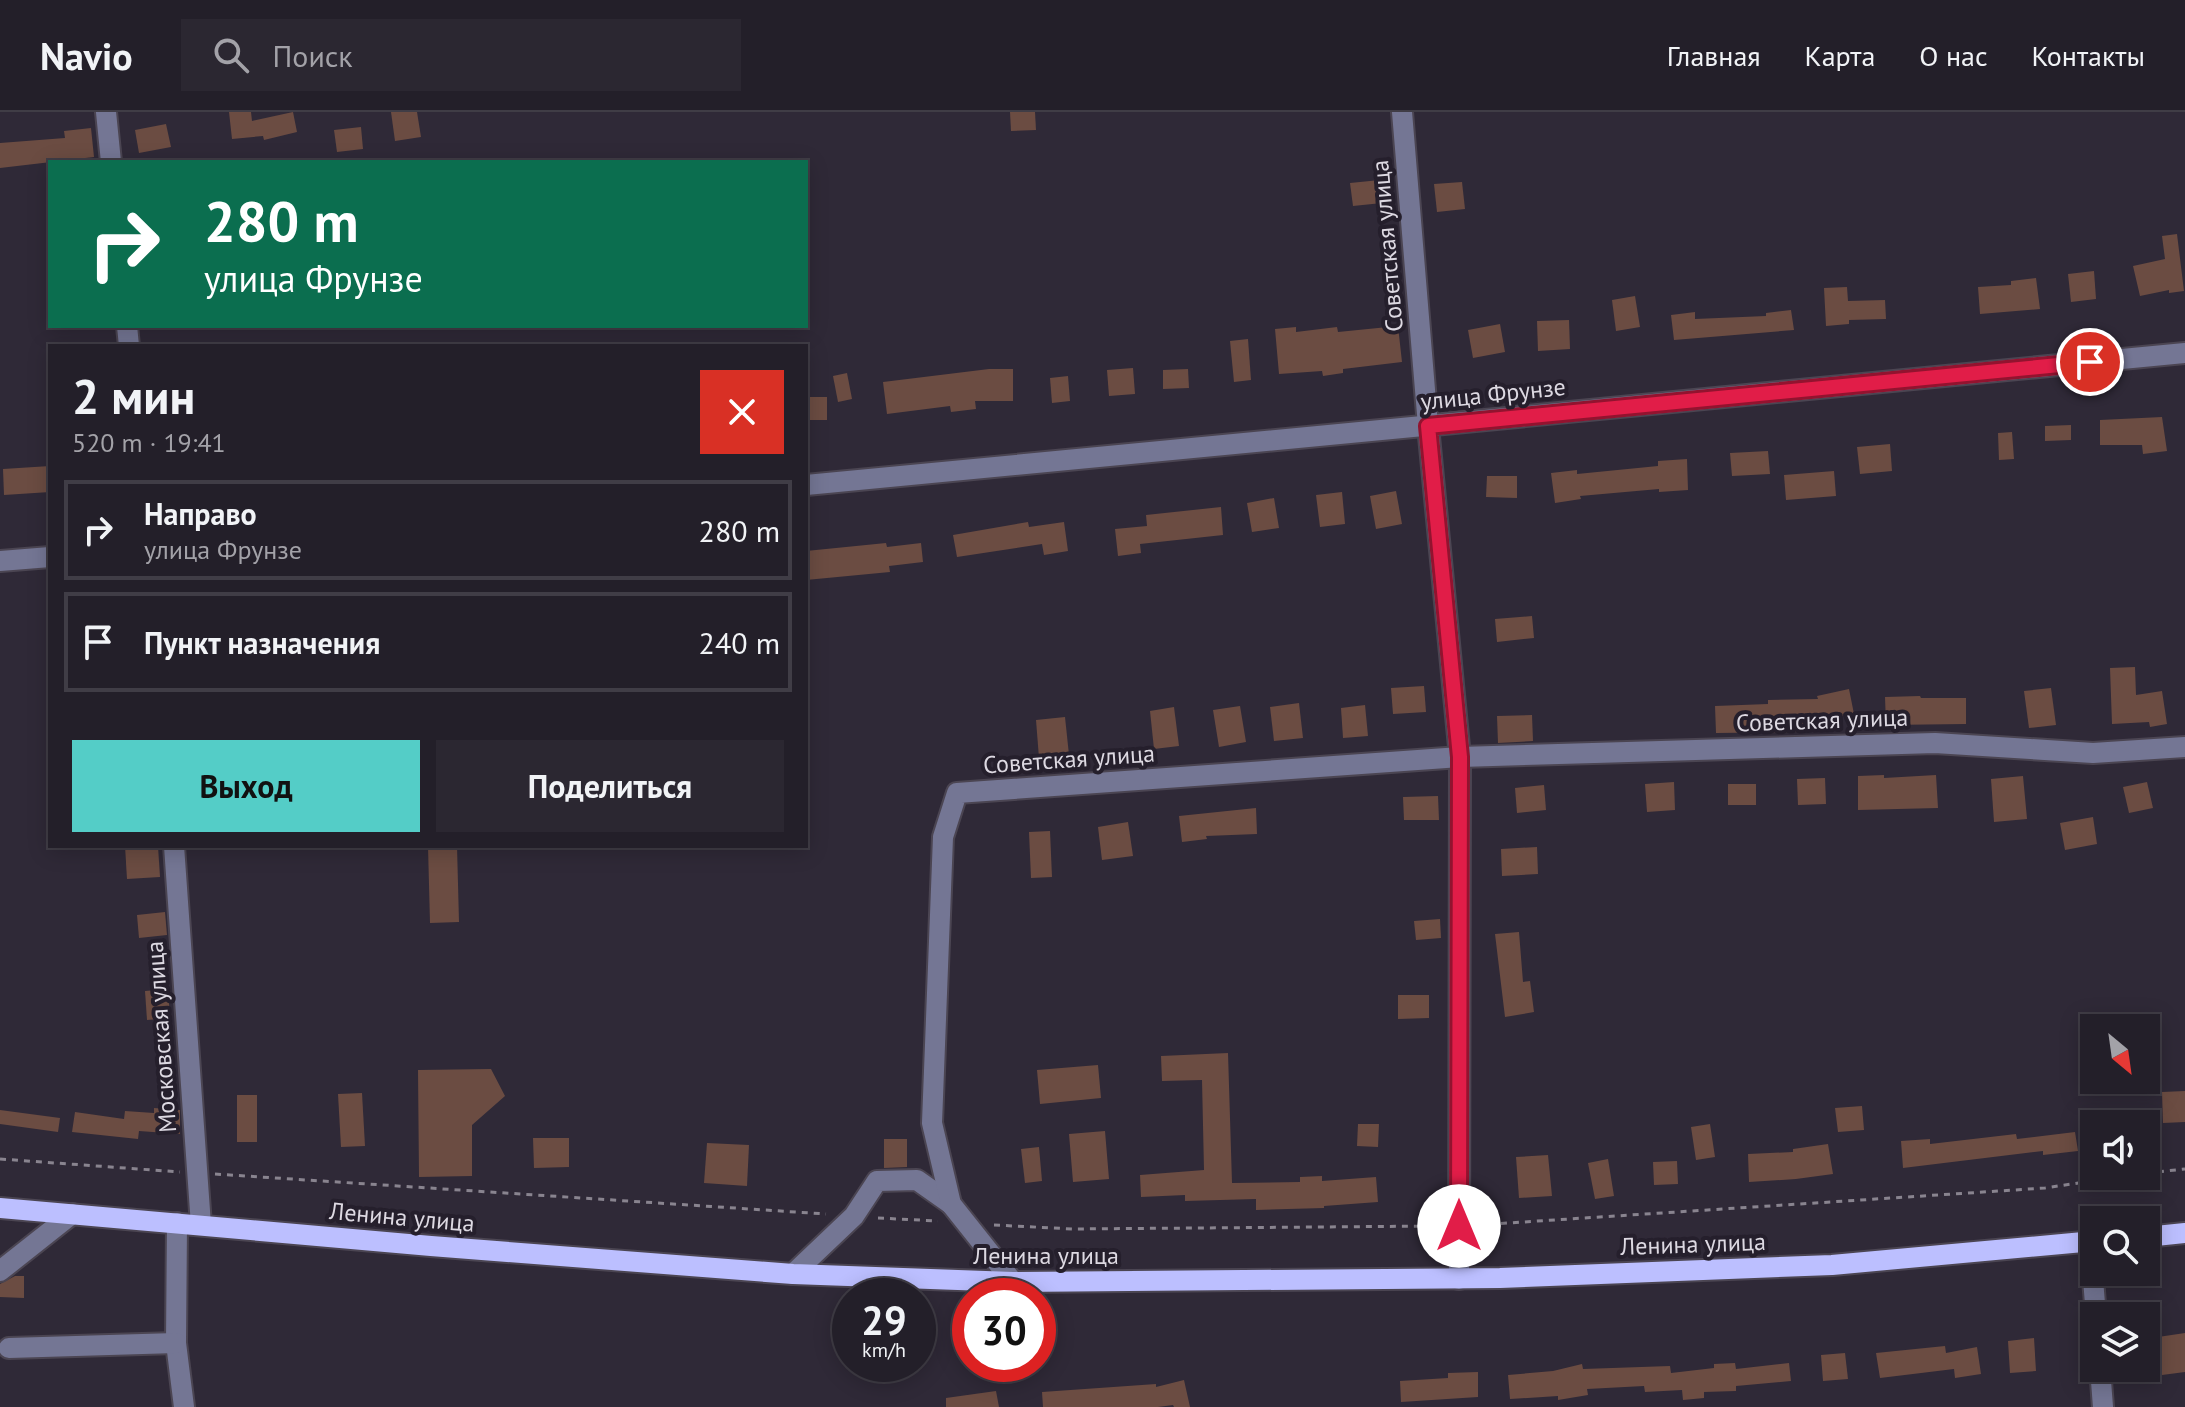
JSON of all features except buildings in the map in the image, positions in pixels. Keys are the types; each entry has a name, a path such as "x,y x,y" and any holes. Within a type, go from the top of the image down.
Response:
{"main road":[{"name":"Ленина улица","path":"0,1208 793,1274 952,1280"},
{"path":"2160,1236 2185,1233"},
{"name":"Ленина улица","path":"1056,1282 1459,1279 1832,1265 2080,1242"}],"street":[{"path":"106,112 111,160"},
{"name":"Советская улица","path":"1402,112 1460,757 1459,1279"},
{"name":"улица Фрунзе","path":"808,485 2185,353"},
{"path":"0,561 48,557"},
{"name":"Советская улица","path":"1010,1278 951,1204 932,1123 943,837 957,793 1460,757 1935,743 2093,753 2185,747"},
{"name":"Московская улица","path":"174,848 201,1225"},
{"path":"793,1274 854,1216 877,1181 917,1180 951,1204"},
{"path":"0,1271 72,1214"},
{"path":"177,1223 176,1343 184,1407"},
{"path":"9,1348 176,1343"},
{"path":"2101,1382 2103,1407"}],"path":[{"path":"0,1159 1073,1229 1459,1226 2045,1188 2080,1183"},
{"path":"2160,1172 2185,1169"}],"route":[{"path":"1459,1226 1460,757 1428,426 2090,362"}]}
